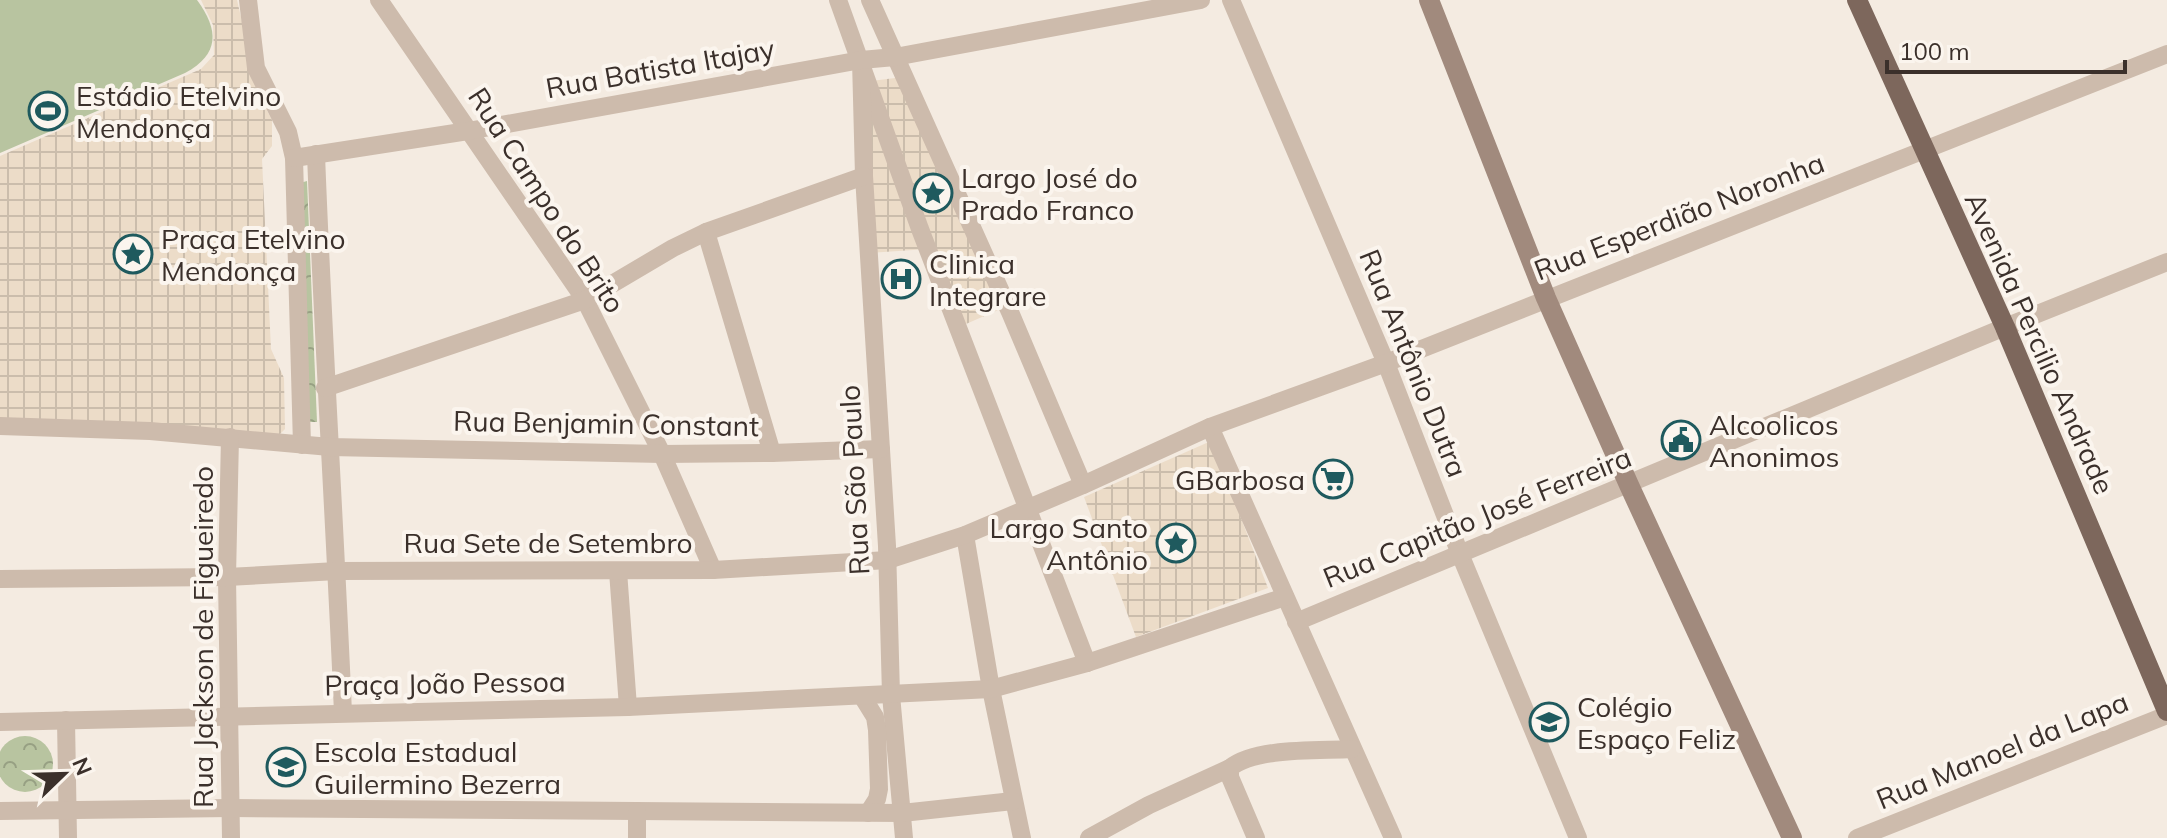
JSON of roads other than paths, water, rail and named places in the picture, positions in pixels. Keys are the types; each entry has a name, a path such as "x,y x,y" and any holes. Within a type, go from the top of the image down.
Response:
{"main road":[{"name":"Avenida Percilio Andrade","path":"1857,0 2005,327 2167,713"}],"street":[{"path":"248,0 256,68 288,132 294,158 302,445"},
{"path":"838,0 924,239 1087,663"},
{"path":"870,0 1010,312 1083,485 1210,427 1393,838"},
{"name":"Rua Batista Itajay","path":"468,131 1201,0"},
{"name":"Rua Antônio Dutra","path":"1231,0 1386,363 1460,554 1578,838"},
{"path":"1429,0 1546,298 1792,838"},
{"name":"Rua Campo do Brito","path":"386,2 468,131 585,300 662,454 713,570"},
{"name":"Rua Esperdião Noronha","path":"1210,427 1386,363 2167,54"},
{"name":"Rua São Paulo","path":"861,60 864,176 888,560 891,695 904,838"},
{"path":"419,138 441,120 444,94"},
{"path":"294,158 468,131"},
{"path":"316,154 343,713"},
{"path":"325,388 585,300 706,232 864,176"},
{"path":"706,232 772,453"},
{"name":"Rua Capitão José Ferreira","path":"1296,622 2167,262"},
{"path":"0,426 76,427 330,447"},
{"name":"Rua Jackson de Figueiredo","path":"230,437 227,577 231,838"},
{"name":"Rua Benjamin Constant","path":"330,447 662,454 881,449"},
{"name":"Rua Sete de Setembro","path":"0,579 227,577 337,571 713,570 888,560 965,535 1083,485"},
{"path":"965,535 991,689 1022,838"},
{"path":"618,571 628,707"},
{"name":"Praça João Pessoa","path":"0,722 628,707 991,689 1087,663 1285,597"},
{"path":"862,696 875,717 877,730 879,789 868,813"},
{"name":"Rua Manoel da Lapa","path":"1857,838 2167,713"},
{"path":"66,720 68,838"},
{"path":"1097,836 1149,805 1230,772 1237,763 1264,755 1352,749"},
{"path":"1230,772 1256,838"},
{"path":"0,811 230,808 902,813 1013,801"},
{"path":"637,811 637,838"}],"place":[{"name":"Estádio Etelvino Mendonça","path":"48,111"},
{"name":"Largo José do Prado Franco","path":"933,193"},
{"name":"Praça Etelvino Mendonça","path":"133,254"},
{"name":"Clinica Integrare","path":"901,279"},
{"name":"Alcoolicos Anonimos","path":"1681,440"},
{"name":"GBarbosa","path":"1333,479"},
{"name":"Largo Santo Antônio","path":"1176,543"},
{"name":"Colégio Espaço Feliz","path":"1549,722"},
{"name":"Escola Estadual Guilermino Bezerra","path":"286,767"}]}
